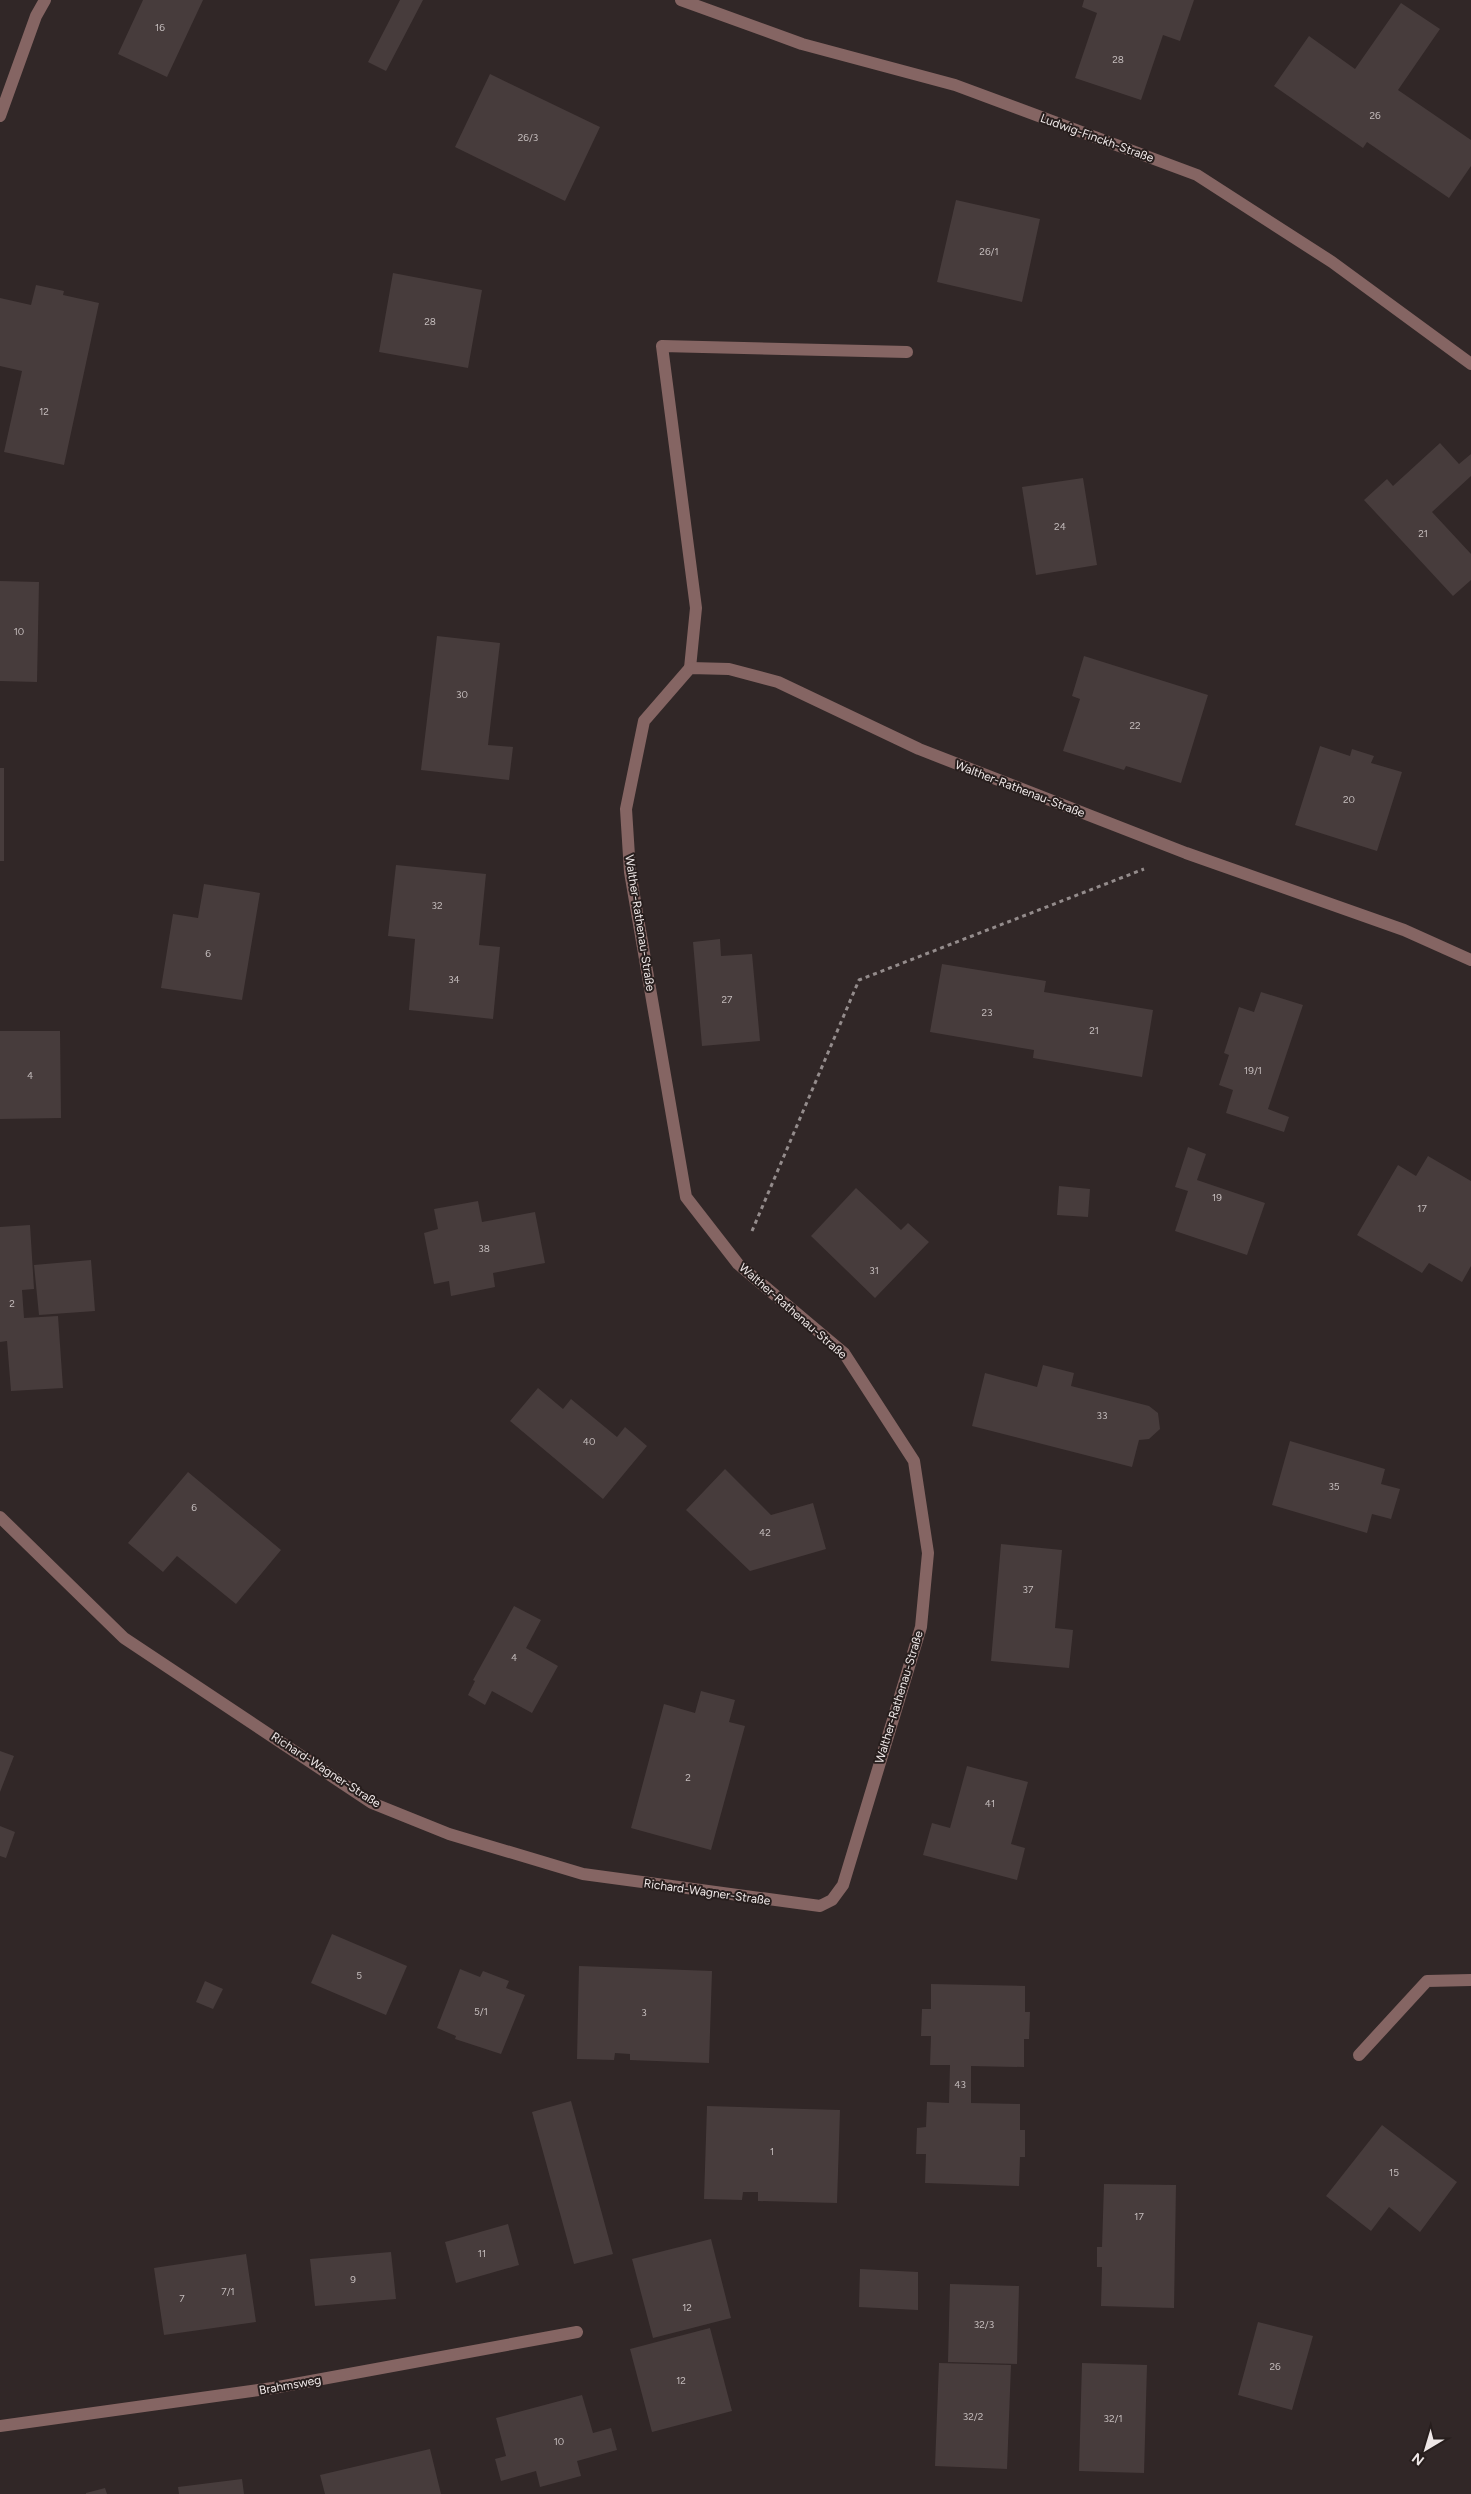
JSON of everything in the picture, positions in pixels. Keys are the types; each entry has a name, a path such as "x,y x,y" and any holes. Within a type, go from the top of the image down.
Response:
{"street":[{"path":"0,116 36,16 45,0"},
{"name":"Ludwig-Finckh-Straße","path":"681,0 802,44 955,86 1197,175 1332,262 1471,364"},
{"path":"690,668 696,608 662,346 907,352"},
{"name":"Walther-Rathenau-Straße","path":"806,1906 820,1906 832,1900 843,1885 921,1627 928,1553 914,1461 844,1353 738,1264 686,1197 630,872 626,809 644,721 690,668 729,669 778,682 919,749 1186,853 1404,930 1471,960"},
{"name":"Richard-Wagner-Straße","path":"0,1517 124,1638 372,1803 449,1834 584,1874 806,1906"},
{"path":"1359,2055 1427,1981 1471,1980"},
{"name":"Brahmsweg","path":"0,2426 273,2388 577,2332"}],"path":[{"path":"738,1264 859,980 1186,853"}],"building":[{"path":"143,0 203,0 167,77 118,54"},
{"path":"400,0 423,0 386,71 368,62"},
{"path":"1084,0 1194,0 1180,41 1163,35 1141,100 1075,78 1097,13 1082,7"},
{"path":"1401,3 1440,29 1398,90 1471,140 1471,166 1449,198 1367,142 1363,148 1274,86 1309,36 1355,69"},
{"path":"490,74 600,127 565,201 455,147"},
{"path":"956,200 1040,219 1022,302 937,282"},
{"path":"393,273 482,290 468,368 379,352"},
{"path":"36,285 64,291 63,295 99,303 64,465 4,452 22,371 0,366 0,298 31,305"},
{"path":"1440,443 1459,464 1471,454 1471,476 1432,512 1471,554 1471,580 1453,596 1364,500 1387,479 1393,486"},
{"path":"1083,478 1097,565 1036,575 1022,487"},
{"path":"0,581 39,582 37,682 0,681"},
{"path":"437,636 500,643 488,745 513,747 509,780 421,770"},
{"path":"1084,656 1208,695 1181,783 1126,766 1124,770 1063,751 1080,699 1072,696"},
{"path":"1320,746 1350,756 1352,749 1374,756 1371,763 1402,772 1377,851 1295,825"},
{"path":"0,768 4,768 4,861 0,861"},
{"path":"396,865 486,874 479,945 500,947 493,1019 409,1010 415,939 388,936"},
{"path":"204,884 260,893 242,1000 161,988 173,914 198,918"},
{"path":"720,939 721,956 752,954 760,1041 702,1046 693,942"},
{"path":"942,964 1046,981 1044,992 1153,1010 1142,1077 1033,1058 1034,1050 930,1032"},
{"path":"1261,992 1303,1005 1268,1109 1289,1117 1284,1132 1226,1113 1233,1090 1219,1085 1229,1055 1224,1053 1239,1007 1254,1012"},
{"path":"0,1031 60,1031 61,1118 0,1119"},
{"path":"1188,1147 1206,1154 1197,1180 1265,1203 1247,1255 1175,1231 1188,1191 1175,1187"},
{"path":"1428,1156 1471,1181 1471,1266 1462,1282 1429,1263 1422,1273 1357,1235 1398,1165 1416,1176"},
{"path":"1059,1186 1090,1189 1088,1217 1057,1215"},
{"path":"856,1188 901,1230 908,1223 929,1242 875,1298 811,1236"},
{"path":"478,1201 482,1222 535,1212 545,1263 493,1273 495,1287 451,1296 449,1281 434,1284 424,1233 438,1229 434,1209"},
{"path":"30,1225 34,1289 22,1290 24,1318 58,1316 63,1388 11,1391 7,1341 0,1342 0,1227"},
{"path":"91,1260 95,1311 39,1315 34,1265"},
{"path":"1043,1365 1074,1373 1071,1386 1149,1406 1158,1413 1160,1429 1149,1439 1139,1440 1132,1467 972,1426 985,1373 1037,1387"},
{"path":"538,1388 563,1409 571,1399 617,1437 625,1427 647,1446 603,1499 510,1421"},
{"path":"1290,1441 1385,1469 1381,1484 1400,1489 1391,1519 1372,1514 1367,1533 1272,1505"},
{"path":"725,1469 771,1515 813,1503 826,1549 750,1571 686,1510"},
{"path":"188,1472 281,1550 236,1604 177,1556 163,1572 128,1543"},
{"path":"1001,1544 1062,1550 1055,1628 1073,1630 1069,1668 991,1661"},
{"path":"514,1606 541,1620 526,1648 558,1666 532,1713 492,1691 485,1705 468,1695 475,1681 473,1680"},
{"path":"701,1691 735,1700 729,1722 745,1726 711,1850 631,1828 664,1704 695,1713"},
{"path":"0,1751 14,1756 0,1792"},
{"path":"967,1766 1028,1782 1011,1844 1025,1848 1017,1880 923,1855 932,1823 950,1828"},
{"path":"0,1826 15,1832 6,1858 0,1856"},
{"path":"332,1934 407,1966 386,2015 311,1983"},
{"path":"579,1966 712,1971 709,2063 630,2060 630,2054 615,2053 614,2060 577,2059"},
{"path":"460,1969 480,1977 483,1971 509,1981 506,1988 525,1995 501,2054 455,2039 456,2036 437,2028"},
{"path":"205,1981 223,1989 213,2009 196,2002"},
{"path":"931,1984 1025,1986 1025,2012 1030,2012 1029,2039 1024,2039 1024,2067 971,2066 971,2103 1020,2104 1020,2130 1025,2130 1025,2157 1020,2157 1019,2186 925,2183 926,2154 916,2154 917,2128 926,2127 927,2102 949,2103 950,2065 930,2065 931,2036 921,2036 922,2009 931,2009"},
{"path":"571,2101 613,2254 574,2264 532,2112"},
{"path":"707,2106 840,2110 837,2203 758,2201 758,2192 743,2192 742,2200 704,2199"},
{"path":"1382,2125 1457,2182 1420,2232 1389,2207 1371,2231 1326,2196"},
{"path":"1104,2184 1176,2185 1174,2308 1101,2306 1102,2267 1097,2267 1097,2247 1102,2247"},
{"path":"508,2224 519,2265 456,2283 445,2242"},
{"path":"711,2239 731,2318 653,2338 632,2259"},
{"path":"391,2252 396,2299 315,2306 310,2259"},
{"path":"246,2254 256,2322 164,2335 154,2268"},
{"path":"860,2269 918,2272 918,2310 859,2307"},
{"path":"950,2284 1019,2286 1017,2364 948,2362"},
{"path":"1258,2322 1313,2336 1292,2410 1238,2395"},
{"path":"710,2328 732,2411 652,2432 630,2349"},
{"path":"939,2363 1011,2365 1007,2469 935,2466"},
{"path":"1082,2363 1147,2365 1144,2473 1079,2471"},
{"path":"582,2395 593,2433 611,2428 617,2450 577,2461 581,2476 540,2487 536,2471 501,2481 495,2459 506,2456 496,2418"},
{"path":"430,2449 441,2494 325,2494 320,2475"},
{"path":"242,2479 244,2494 179,2494 178,2487"},
{"path":"105,2488 107,2494 86,2494 86,2493"}]}
